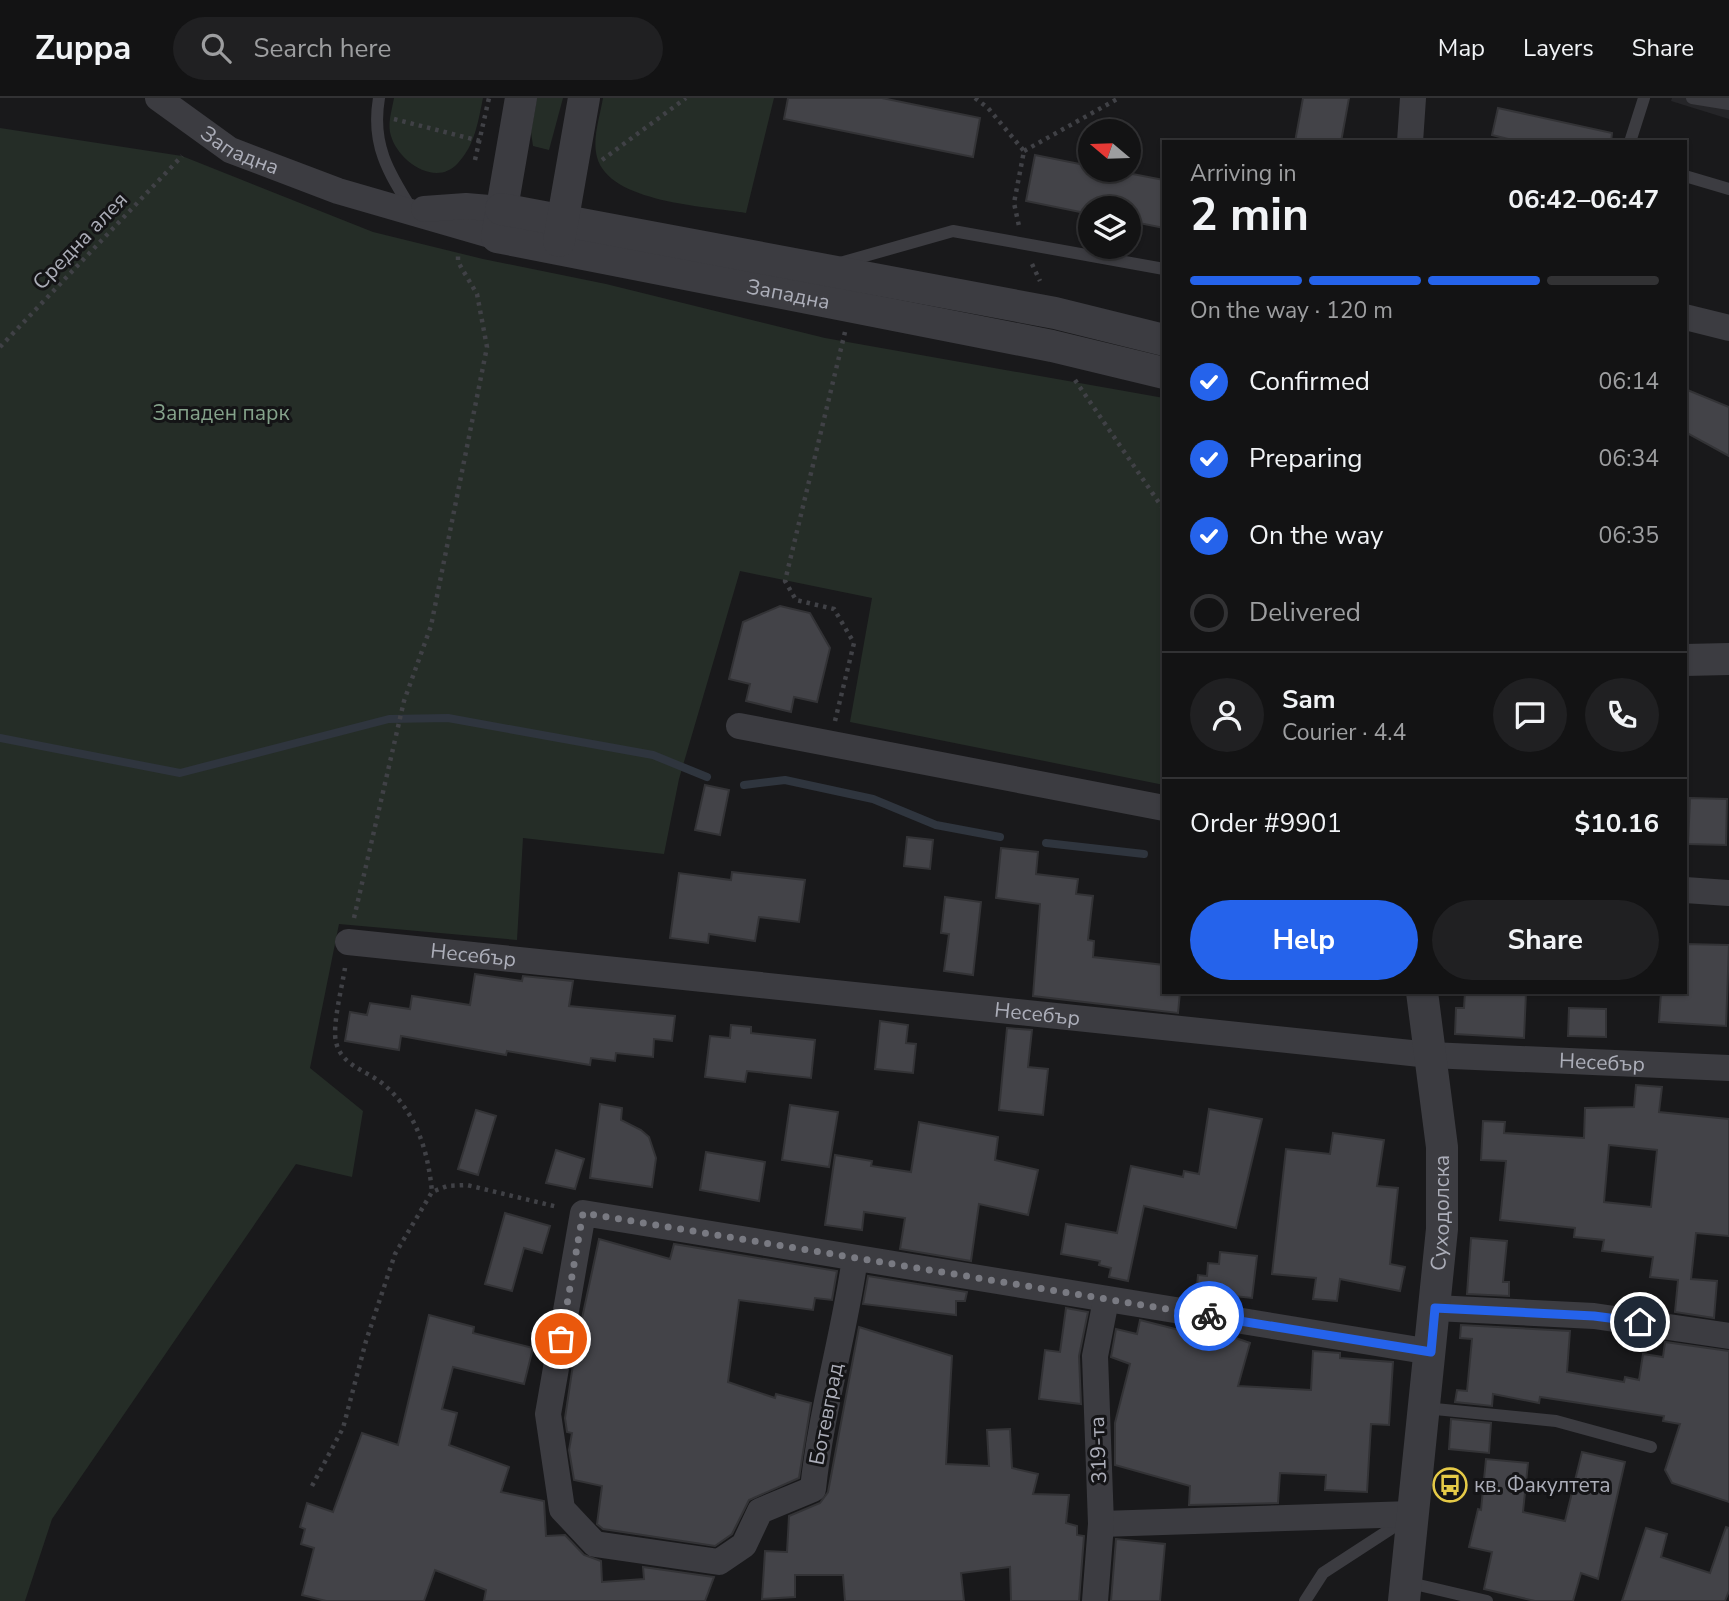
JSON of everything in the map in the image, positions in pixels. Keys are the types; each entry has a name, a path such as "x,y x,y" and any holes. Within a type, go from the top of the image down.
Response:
{"street":[{"name":"Западна","path":"158,98 230,150 338,191 412,211 466,205 499,223 560,235 851,308 1052,346 1162,373"},
{"path":"499,223 521,98"},
{"path":"560,235 584,98"},
{"path":"1410,140 1413,98"},
{"name":"Западна","path":"560,235 820,269 1055,313 1162,340"},
{"path":"1687,317 1728,323"},
{"path":"1687,660 1729,659"},
{"path":"739,726 1162,808"},
{"path":"1687,890 1729,893"},
{"name":"Несебър","path":"348,942 1430,1055 1729,1068"},
{"name":"Суходолска","path":"1405,1591 1431,1352 1441,1229 1442,1147 1422,994"},
{"path":"583,1213 1431,1352"},
{"name":"Ботевград","path":"583,1213 548,1414 562,1509 595,1544 719,1562 744,1545 760,1511 813,1489 819,1432 845,1324 855,1258"},
{"name":"319-та","path":"1096,1601 1101,1524 1095,1356 1106,1300"},
{"path":"1435,1308 1594,1316 1729,1336"},
{"path":"1101,1524 1412,1514"}],"lane":[{"path":"379,98 375,122 379,145 390,174 412,211"},
{"path":"1631,140 1644,98"},
{"path":"1692,98 1729,104"},
{"path":"1687,177 1729,189"},
{"path":"820,269 953,231 1162,269"},
{"path":"1425,1408 1556,1421 1651,1447"},
{"path":"1305,1601 1323,1573 1412,1514"},
{"path":"1405,1591 1487,1601"}],"path":[{"path":"475,160 489,98"},
{"path":"601,160 686,98"},
{"path":"975,98 988,108 1024,151"},
{"path":"1055,313 1022,244 1014,203 1024,151 1119,98"},
{"path":"384,117 480,141"},
{"name":"Средна алея","path":"0,347 182,156"},
{"path":"312,1486 343,1428 395,1254 432,1192 428,1153 410,1115 383,1085 342,1059 335,1040 348,942 404,701 430,626 487,347 477,294 457,262 458,252"},
{"path":"830,742 854,643 834,610 796,600 785,580 851,308"},
{"path":"1052,346 1162,507"},
{"path":"432,1192 447,1186 467,1185 583,1213"}],"shaded area":[{"path":"1672,98 1729,98 1729,119 1671,101"}],"green space":[{"path":"394,98 483,98 472,141 458,163 449,170 429,172 409,162 401,154 390,131"},
{"path":"537,98 563,98 549,150 533,146 531,132"},
{"path":"603,98 774,98 746,213 661,200 620,184 605,172 596,150"},
{"name":"Западен парк","path":"0,128 182,156 373,232 483,259 606,284 825,338 1162,398 1162,785 850,722 872,598 740,571 679,779 664,854 523,838 517,940 339,924 310,1068 363,1111 352,1177 296,1164 52,1519 25,1601 0,1601"}],"building":[{"path":"788,98 882,98 980,118 973,157 784,119"},
{"path":"1303,98 1349,98 1341,140 1295,140"},
{"path":"1498,108 1612,133 1611,140 1508,140 1492,135"},
{"path":"1035,155 1078,164 1078,182 1141,182 1141,176 1162,180 1162,228 1141,223 1141,196 1078,196 1078,212 1026,201"},
{"path":"1687,390 1729,407 1729,456 1687,433"},
{"path":"780,606 810,613 830,648 817,702 794,697 791,712 746,701 750,684 729,679 743,622"},
{"path":"705,785 729,790 720,835 695,830"},
{"path":"1690,798 1727,799 1726,845 1688,844"},
{"path":"907,837 933,840 930,869 904,866"},
{"path":"1001,848 1038,852 1036,874 1078,879 1076,894 1093,896 1088,940 1094,941 1093,957 1162,965 1162,994 1180,994 1178,1013 1033,996 1040,904 996,898"},
{"path":"732,872 805,880 799,922 759,917 755,941 709,934 708,943 670,938 679,873 731,880"},
{"path":"945,897 981,902 973,975 944,971 949,934 941,933"},
{"path":"1687,944 1729,945 1726,1026 1659,1022 1661,994 1687,994"},
{"path":"475,974 522,981 523,976 573,981 569,1006 675,1016 672,1041 654,1039 653,1057 616,1053 615,1061 591,1058 590,1065 507,1051 506,1055 401,1036 399,1050 345,1041 350,1012 367,1015 370,1003 410,1009 412,996 470,1005"},
{"path":"1465,994 1526,994 1524,1038 1455,1034 1456,1008 1464,1008"},
{"path":"1569,1008 1606,1009 1606,1037 1568,1036"},
{"path":"880,1021 908,1025 906,1043 916,1044 913,1073 875,1069"},
{"path":"731,1025 751,1027 751,1033 815,1040 811,1078 747,1071 745,1082 705,1077 710,1036 730,1038"},
{"path":"1007,1028 1032,1030 1028,1067 1048,1069 1043,1115 999,1110"},
{"path":"1636,1085 1662,1087 1659,1112 1729,1119 1729,1236 1696,1233 1691,1279 1717,1281 1714,1318 1675,1312 1678,1280 1650,1277 1653,1257 1602,1251 1604,1240 1574,1237 1575,1228 1500,1220 1506,1161 1481,1160 1483,1121 1505,1122 1504,1133 1584,1138 1585,1108 1634,1107","holes":["1609,1145 1657,1150 1651,1207 1604,1202"]},
{"path":"600,1104 622,1108 621,1120 649,1137 656,1158 652,1187 590,1178"},
{"path":"790,1105 838,1112 829,1167 782,1160"},
{"path":"1209,1109 1262,1119 1236,1228 1144,1206 1128,1281 1109,1277 1111,1268 1099,1265 1100,1261 1061,1254 1066,1224 1117,1233 1131,1166 1183,1177 1184,1171 1199,1174"},
{"path":"476,1110 496,1116 478,1175 458,1169"},
{"path":"919,1122 998,1137 995,1160 1038,1170 1028,1215 979,1204 971,1261 900,1249 905,1218 864,1212 862,1230 825,1225 835,1155 872,1161 871,1166 911,1172"},
{"path":"1333,1133 1384,1140 1377,1186 1398,1188 1390,1264 1405,1267 1400,1291 1340,1279 1337,1301 1313,1299 1316,1278 1272,1274 1286,1149 1330,1154"},
{"path":"556,1150 584,1159 575,1189 546,1183"},
{"path":"706,1152 765,1162 759,1201 700,1190"},
{"path":"505,1213 550,1226 542,1253 524,1248 512,1291 485,1284"},
{"path":"1471,1238 1507,1241 1503,1282 1509,1282 1509,1296 1467,1294"},
{"path":"599,1239 670,1259 674,1244 837,1271 832,1300 815,1298 813,1310 739,1300 728,1382 775,1398 776,1394 811,1403 799,1478 749,1500 732,1534 715,1546 603,1529 597,1524 602,1486 574,1480 569,1450 572,1433 567,1432 565,1418 575,1351"},
{"path":"1220,1252 1257,1256 1252,1298 1234,1296 1232,1303 1196,1297 1198,1275 1207,1276 1208,1263 1219,1264"},
{"path":"868,1276 967,1292 965,1301 956,1301 956,1315 863,1304"},
{"path":"1066,1308 1088,1312 1079,1356 1081,1404 1039,1399 1045,1350 1060,1352"},
{"path":"429,1315 474,1327 473,1333 533,1348 524,1384 453,1367 442,1409 457,1413 449,1445 509,1467 501,1492 544,1501 546,1536 565,1535 584,1555 601,1561 602,1582 644,1579 643,1567 714,1577 705,1601 484,1601 486,1590 435,1570 424,1601 326,1601 302,1595 314,1548 301,1544 305,1529 300,1527 307,1503 333,1512 362,1433 398,1445"},
{"path":"1140,1320 1191,1333 1192,1329 1224,1334 1250,1343 1238,1386 1311,1390 1313,1351 1340,1353 1340,1358 1393,1362 1389,1425 1371,1424 1367,1492 1325,1490 1326,1475 1280,1473 1278,1503 1189,1505 1190,1486 1115,1465 1115,1423 1130,1364 1111,1357 1116,1329 1137,1334"},
{"path":"1461,1325 1570,1331 1567,1372 1624,1382 1625,1377 1639,1380 1643,1354 1663,1357 1665,1342 1729,1351 1729,1502 1672,1483 1665,1470 1680,1424 1663,1421 1664,1416 1540,1397 1539,1403 1493,1394 1492,1406 1455,1402 1457,1390 1467,1391 1472,1339 1460,1338"},
{"path":"859,1327 952,1356 946,1464 989,1466 987,1430 1010,1429 1012,1468 1038,1474 1033,1494 1069,1495 1066,1523 1077,1526 1077,1535 1084,1536 1079,1601 1011,1601 1010,1567 961,1573 964,1601 845,1601 843,1575 795,1575 795,1597 762,1599 765,1551 787,1552 789,1516 820,1503 828,1492"},
{"path":"1451,1419 1491,1423 1489,1453 1449,1449"},
{"path":"1582,1452 1625,1462 1598,1579 1581,1573 1573,1601 1535,1601 1484,1589 1492,1552 1469,1547 1478,1509 1481,1510 1486,1459 1528,1463 1523,1512 1565,1521"},
{"path":"1726,1527 1729,1528 1729,1591 1725,1601 1622,1601 1646,1528 1667,1534 1661,1557 1710,1573"},
{"path":"1116,1539 1165,1544 1160,1601 1111,1601"}],"waterway":[{"path":"0,738 180,773 389,719 448,718 653,755 707,777"},
{"path":"744,785 785,780 873,799 936,825 1000,837"},
{"path":"1046,843 1144,854"}],"way so far":[{"path":"561,1339 583,1213 1209,1316"}],"place":[{"name":"кв. Факултета","path":"1450,1485"}],"route":[{"path":"1209,1316 1431,1352 1435,1308 1594,1316 1640,1322"}]}
